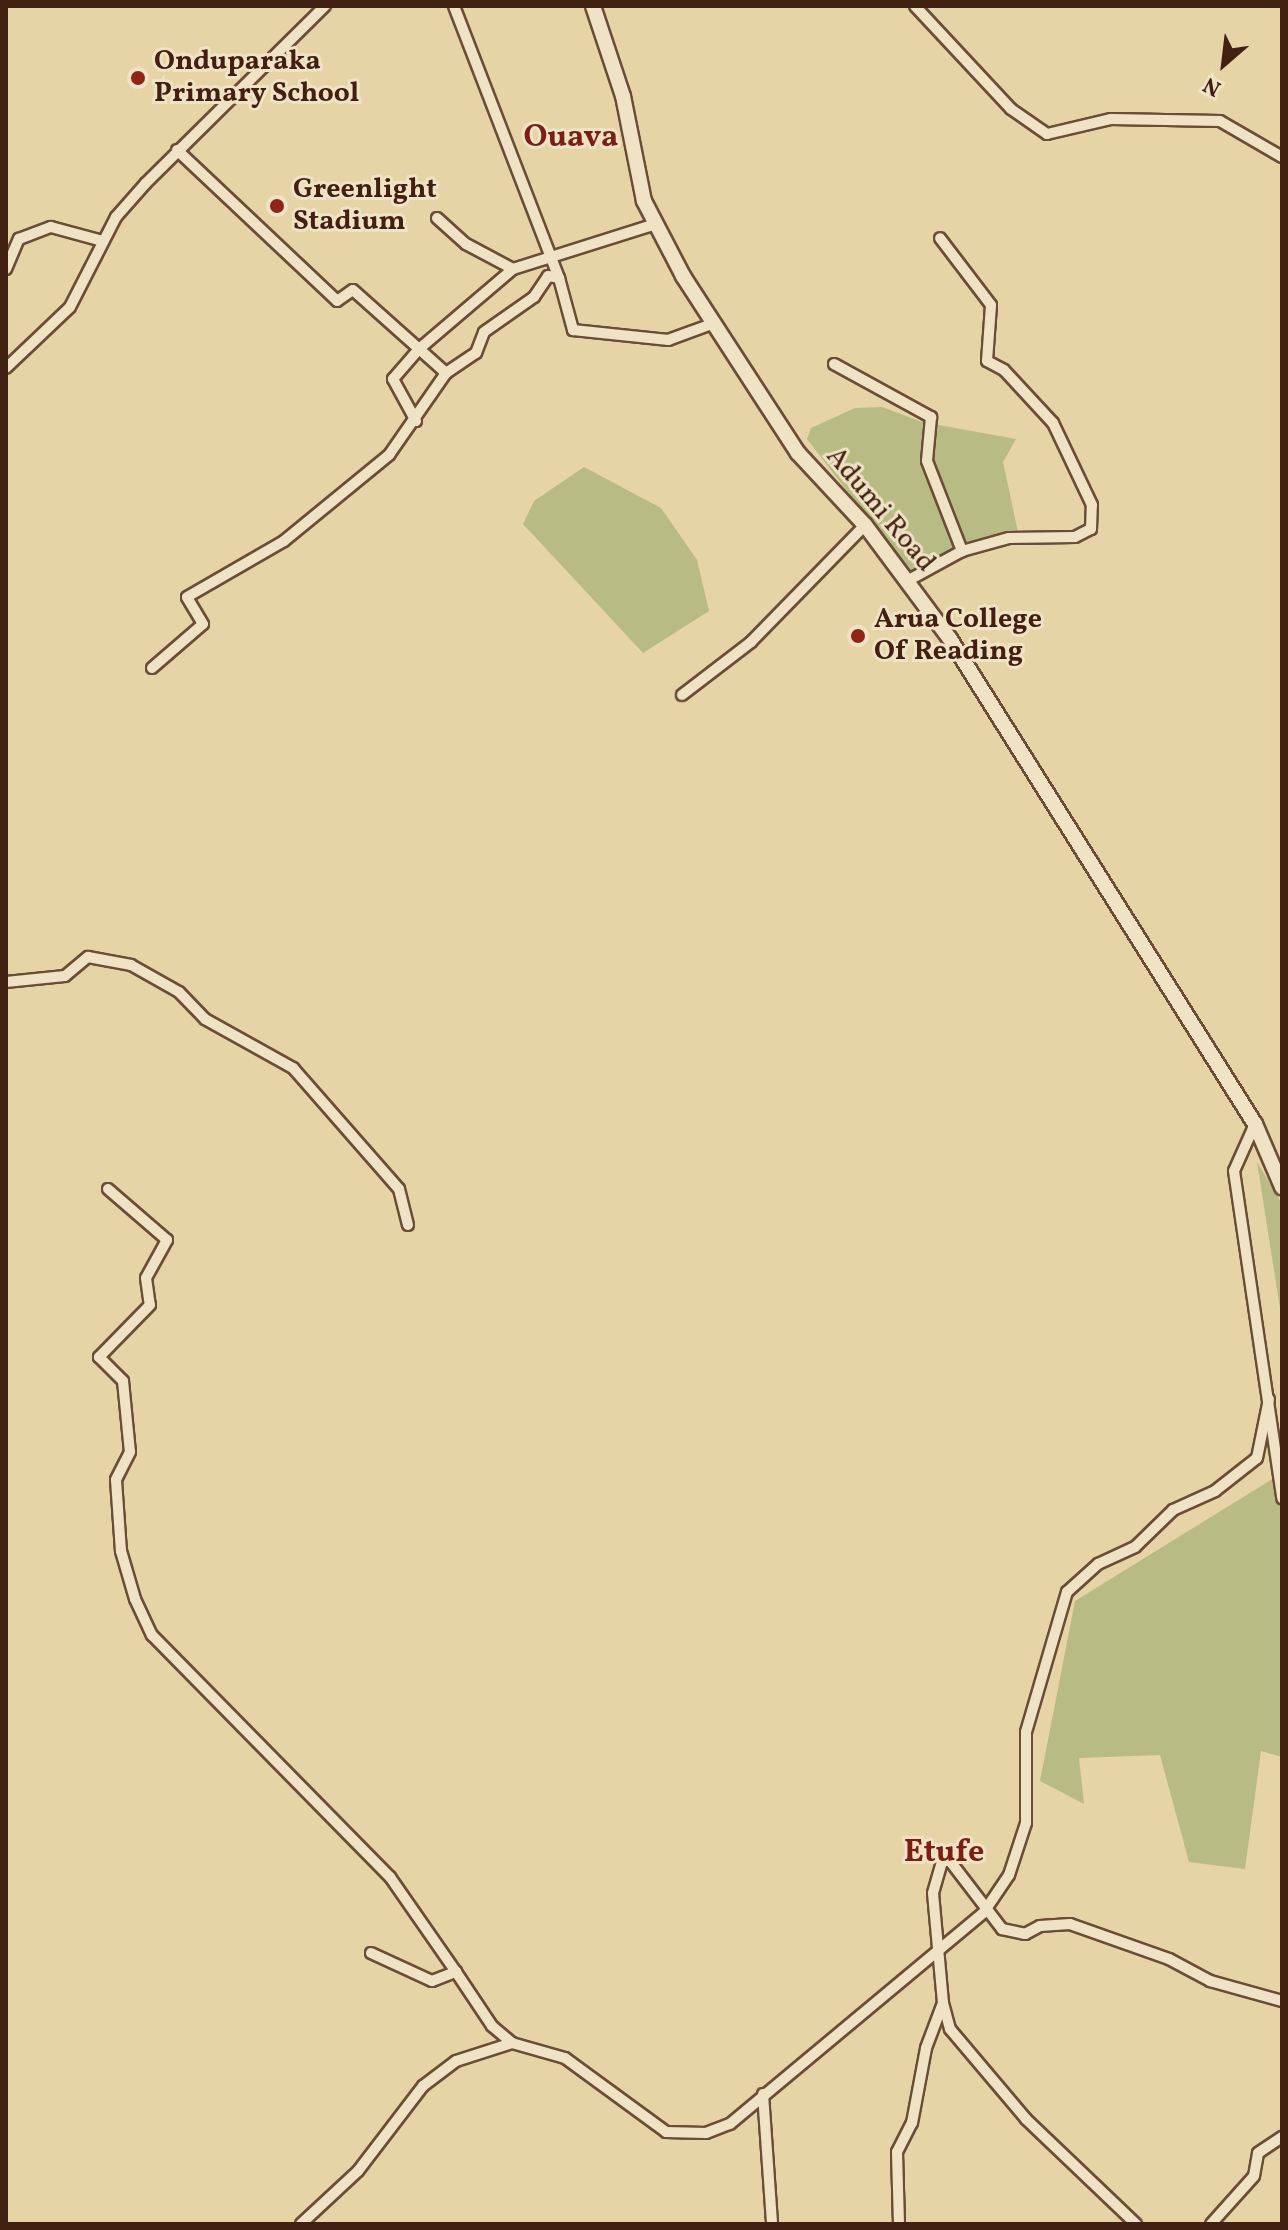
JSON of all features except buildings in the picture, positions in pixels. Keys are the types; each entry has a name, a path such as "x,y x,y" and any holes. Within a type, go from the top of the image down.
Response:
{"main road":[{"name":"Adumi Road","path":"593,6 623,96 644,201 712,324 798,453 865,525 907,581 1079,839 1255,1124 1282,1187"}],"street":[{"path":"6,368 70,307 116,217 177,150 325,6"},
{"path":"454,6 551,254 573,330 668,340 712,324"},
{"path":"915,6 1011,109 1047,134 1111,119 1220,121 1282,157"},
{"path":"177,150 337,301 353,290 446,373"},
{"path":"437,218 466,244 513,269"},
{"path":"416,421 393,379 419,349 513,269 551,254 656,224"},
{"path":"6,269 19,239 51,227 103,241"},
{"path":"907,581 962,551 1009,538 1075,537 1091,529 1092,505 1053,423 1004,370 987,361 991,305 940,238"},
{"path":"152,668 203,624 187,597 284,541 389,455 416,421 446,373 476,353 484,332 534,297 548,276 559,278"},
{"path":"834,364 931,417 927,461 962,551"},
{"path":"682,695 751,642 865,525"},
{"path":"6,982 65,976 88,957 131,965 179,992 205,1019 293,1068 399,1189 408,1225"},
{"path":"1255,1124 1234,1171 1282,1498"},
{"path":"108,1189 167,1240 146,1278 150,1305 99,1357 123,1381 130,1452 116,1480 121,1551 152,1635 390,1877 492,2026 512,2043 565,2058 666,2132 718,2129 984,1912 1009,1875 1026,1823 1026,1732 1067,1592 1098,1564 1135,1547 1173,1510 1215,1491 1257,1458 1269,1399"},
{"path":"1136,2224 1026,2119 950,2029 943,2003 933,1893 942,1861 950,1861 984,1912 1002,1929 1025,1934 1040,1926 1070,1924 1210,1981 1282,2001"},
{"path":"371,1953 432,1981 456,1972"},
{"path":"899,2224 897,2152 912,2123 926,2048 943,2003"},
{"path":"301,2224 358,2171 423,2086 456,2061 512,2043"},
{"path":"763,2094 772,2224"},
{"path":"1211,2224 1254,2176 1258,2153 1282,2137"}],"green space":[{"path":"882,407 922,422 1016,439 1003,462 1018,532 1009,542 972,542 945,567 921,575 909,571 807,439 811,428 855,408"},
{"path":"584,467 661,508 697,560 709,611 643,653 523,524 534,501"},
{"path":"1257,1162 1282,1204 1282,1321"},
{"path":"1274,1478 1282,1517 1282,1757 1261,1751 1245,1869 1189,1862 1160,1755 1079,1758 1084,1804 1040,1781 1075,1601"}],"place":[{"name":"Onduparaka Primary School","path":"138,78"},
{"name":"Greenlight Stadium","path":"277,206"},
{"name":"Arua College Of Reading","path":"858,636"}],"district":[{"name":"Ouava","path":"571,138"},
{"name":"Etufe","path":"944,1853"}]}
